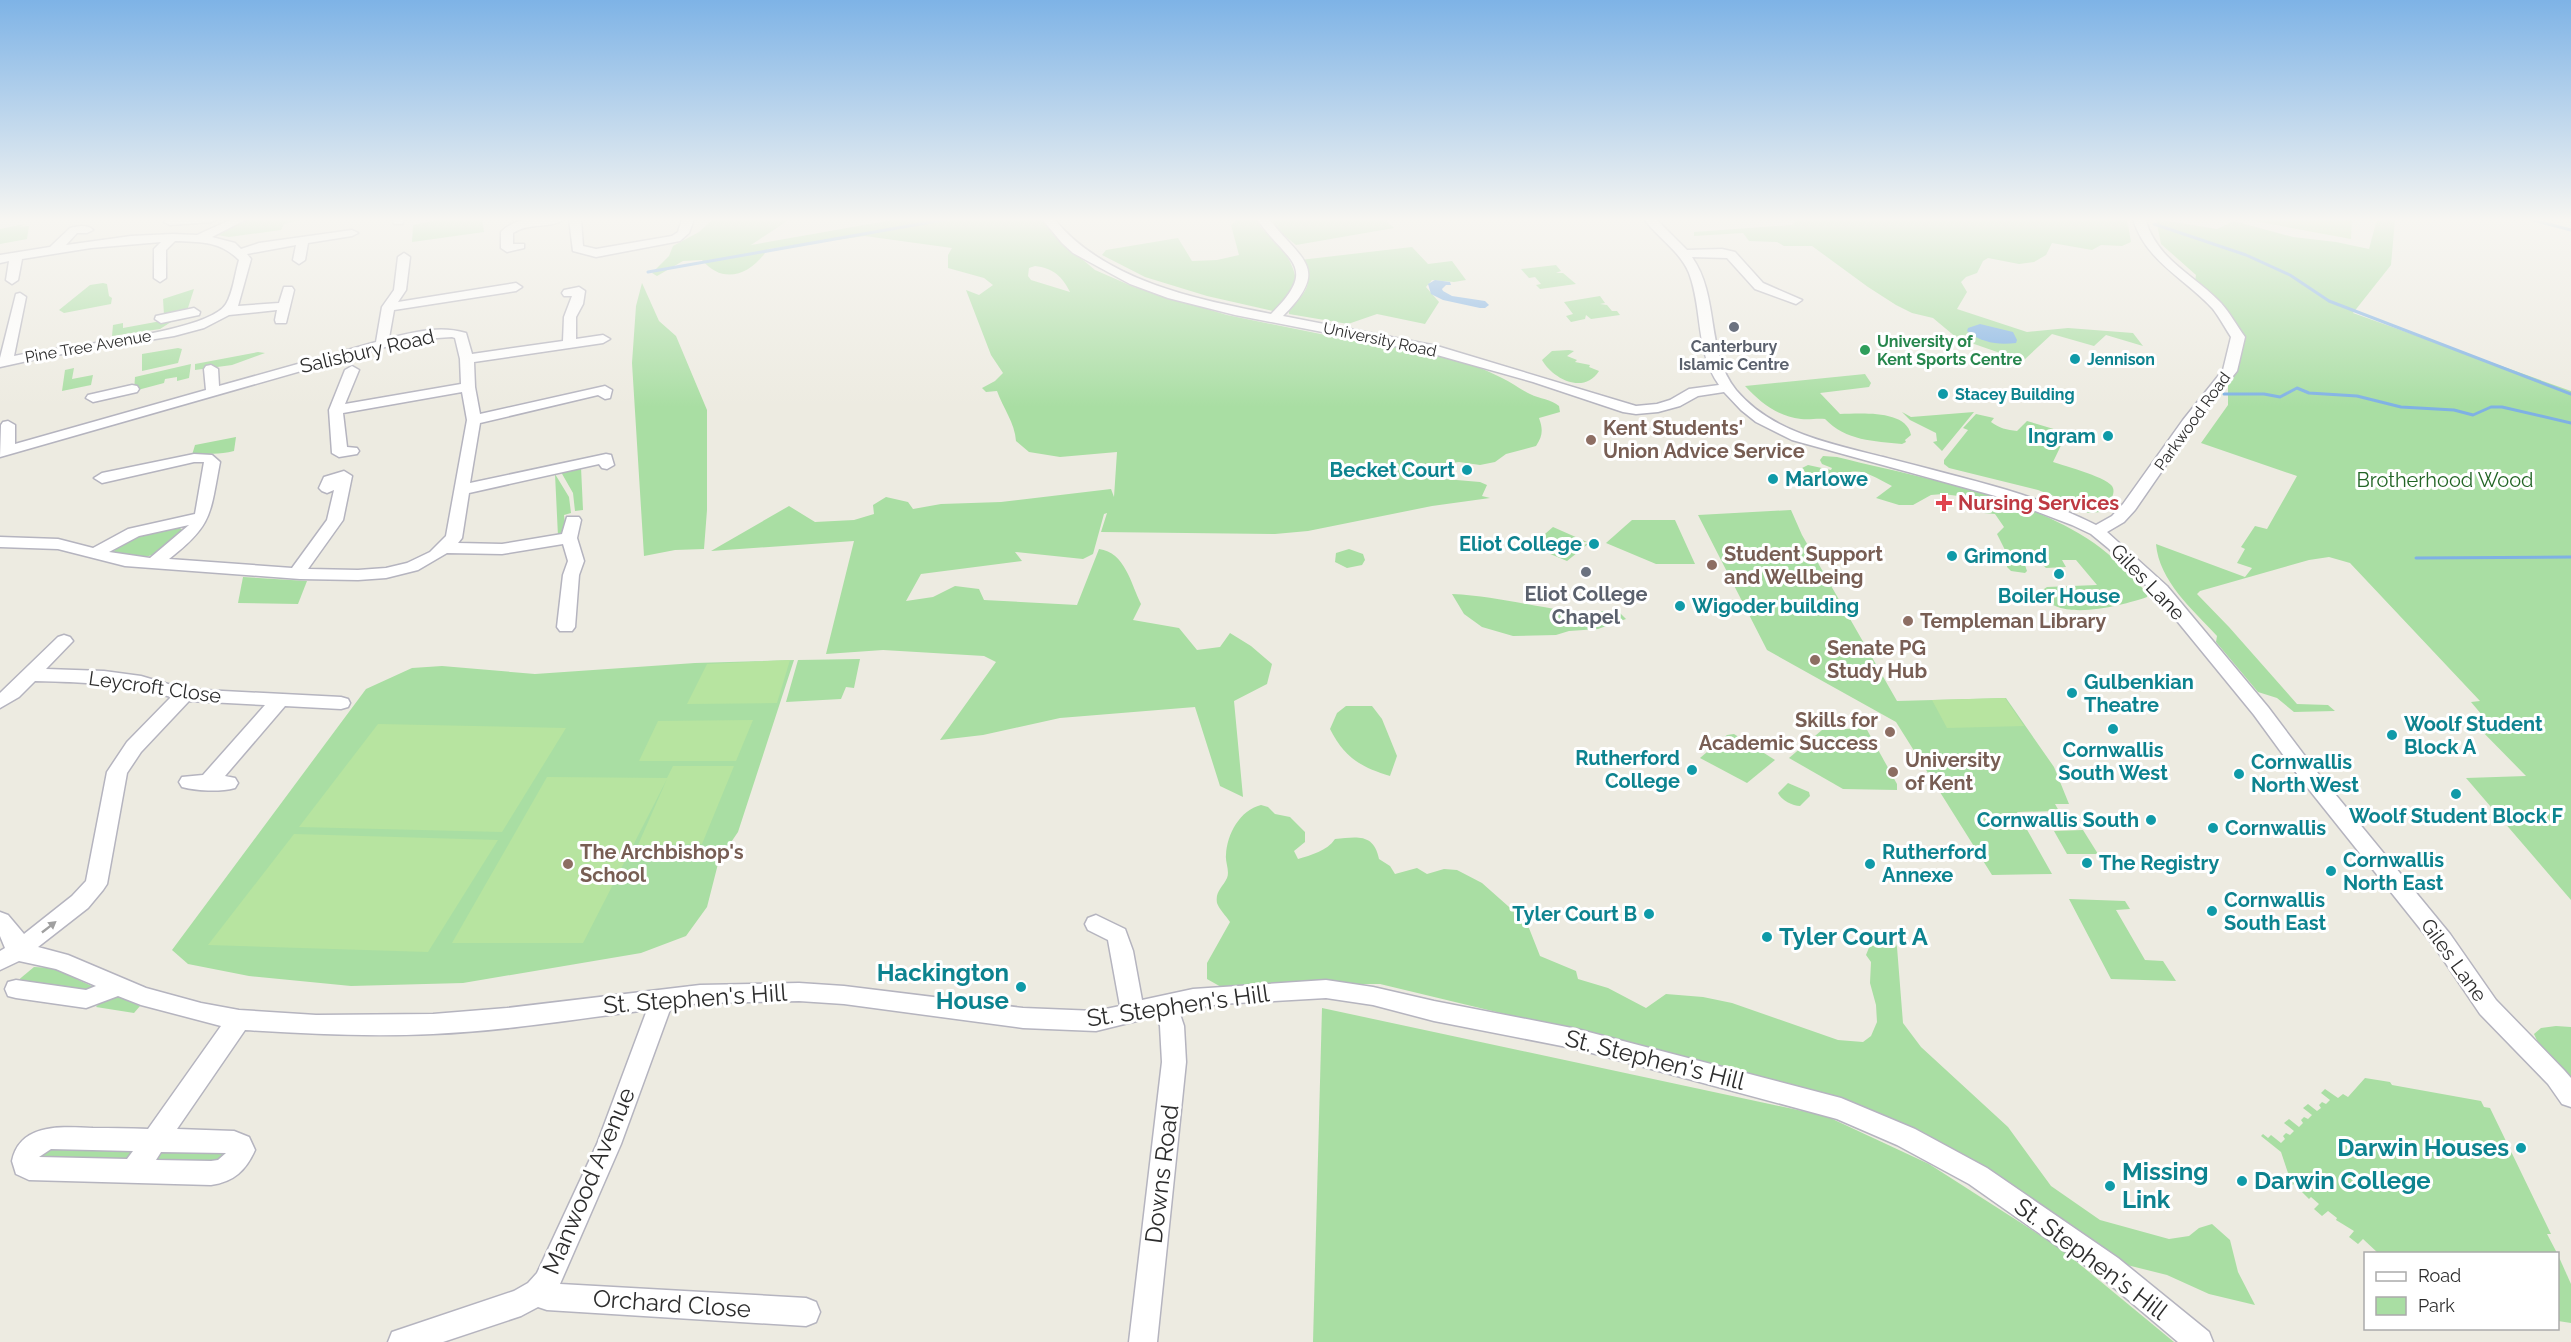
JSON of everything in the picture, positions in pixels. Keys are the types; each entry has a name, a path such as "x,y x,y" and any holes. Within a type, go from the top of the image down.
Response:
{"street":[{"path":"228,311 234,303 240,282"},
{"path":"382,344 388,307 400,291 401,282"},
{"name":"University Road","path":"1136,282 1197,302 1432,349 1517,372 1630,410 1658,408 1675,403 1694,392 1726,387"},
{"path":"1274,318 1302,288 1303,282"},
{"name":"Giles Lane","path":"1698,282 1707,342 1714,364 1726,387 1745,408 1764,423 1793,436 2004,494 2097,531 2161,590 2442,940 2488,1007 2556,1077 2571,1096"},
{"path":"1755,282 1759,286 1796,300"},
{"name":"Parkwood Road","path":"2097,531 2118,519 2129,507 2188,423 2230,371 2238,337 2217,306 2190,282"},
{"path":"388,307 516,288"},
{"path":"281,320 288,290"},
{"path":"568,293 579,291 579,297 570,317 569,344"},
{"path":"3,362 16,321 20,297"},
{"name":"Pine Tree Avenue","path":"3,362 177,330 206,322 228,311 284,306"},
{"name":"Pine Tree Avenue","path":"161,319 194,312"},
{"name":"Pine Tree Avenue","path":"177,330 178,315"},
{"path":"0,324 16,321"},
{"name":"Salisbury Road","path":"9,425 4,452 382,344 430,334 455,333 463,339 474,420 454,538 446,548"},
{"path":"467,359 603,339"},
{"path":"211,369 213,392"},
{"path":"352,370 350,384 339,400 336,410 339,453 352,451"},
{"path":"336,410 468,387"},
{"path":"93,398 132,390"},
{"path":"474,420 605,390 606,395"},
{"path":"112,421 113,394"},
{"path":"102,478 121,478 194,458 210,459 214,466 202,517 190,534 154,563"},
{"path":"461,490 606,458 607,465"},
{"path":"298,572 334,520 344,476 329,480 327,488"},
{"path":"94,554 134,532 202,517"},
{"path":"566,627 571,575 576,561 568,538 573,520"},
{"path":"0,542 58,544 125,561 221,564 245,569 356,575 384,572 422,563 446,548 502,549 568,538"},
{"path":"0,702 31,675 64,641"},
{"name":"Leycroft Close","path":"31,675 132,680 184,695 341,703"},
{"path":"9,956 90,893 100,876 117,772 134,747 184,695"},
{"path":"209,782 279,701"},
{"path":"0,921 14,937 9,956"},
{"path":"1096,924 1117,935 1133,1014"},
{"name":"St. Stephen's Hill","path":"9,956 60,961 116,986 166,1004 239,1020 316,1025 403,1025 507,1018 700,994 799,992 844,995 1023,1018 1096,1021 1194,998 1306,989 1337,990 1577,1039 1841,1109 1906,1137 1987,1182 2109,1267 2199,1342"},
{"path":"16,989 86,999 116,986"},
{"name":"Manwood Avenue","path":"402,1342 521,1302 538,1292 547,1282 609,1144 663,999"},
{"name":"Downs Road","path":"1143,1342 1174,1062 1172,1026 1166,1006"},
{"path":"134,1170 239,1020"},
{"path":"51,1138 234,1142 240,1144 242,1150 235,1163 217,1172 134,1170 29,1168 23,1163 27,1153 34,1145 51,1138"},
{"name":"Orchard Close","path":"538,1292 548,1297 806,1312"}],"green space":[{"path":"989,282 1036,282 1070,292 1064,282 1122,282 1227,315 1365,343 1400,345 1435,352 1486,371 1530,394 1552,402 1559,406 1560,412 1539,418 1542,432 1536,446 1506,454 1495,462 1480,465 1459,462 1442,464 1421,474 1434,473 1445,479 1480,482 1487,485 1482,496 1490,498 1432,506 1308,531 1275,534 1101,532 1107,513 1104,514 1093,554 1083,559 1015,552 1022,561 921,574 906,601 933,597 955,586 979,589 984,600 1077,605 1099,549 1115,556 1126,570 1141,604 1133,620 1179,628 1197,650 1220,647 1230,633 1251,646 1272,664 1267,684 1234,701 1243,797 1220,786 1195,707 1060,718 983,735 940,740 996,662 984,656 883,650 826,654 854,541 711,551 789,506 815,522 854,520 874,514 873,505 886,497 908,502 913,509 941,504 1001,502 1111,489 1114,497 1117,452 1060,457 1029,452 1016,441 1011,422 997,391 986,392 982,388 995,381 1003,373 991,355 966,290 979,295 993,285"},
{"path":"1160,282 1296,282 1297,286 1273,311 1207,296"},
{"path":"1308,282 1431,282 1426,287 1439,302 1425,324 1377,314 1348,324 1289,314 1289,309 1307,287"},
{"path":"1539,282 1573,282 1576,284 1540,289 1536,285 1541,284"},
{"path":"1861,282 1961,282 1967,292 1957,309 2027,332 2068,328 2133,333 2143,346 2106,335 2094,346 2052,334 2023,361 1957,338 1933,318 1912,313"},
{"name":"Brotherhood Wood","path":"2196,282 2378,282 2353,313 2571,391 2571,900 2466,778 2526,776 2474,723 2488,722 2471,702 2480,701 2350,563 2329,557 2309,560 2200,591 2197,594 2297,704 2328,705 2335,711 2294,712 2277,698 2258,692 2216,642 2217,636 2170,583 2158,558 2156,544 2245,577 2252,568 2237,563 2245,549 2241,547 2255,526 2267,529 2297,476 2201,443 2228,405 2228,384 2244,338"},
{"path":"642,283 659,321 676,336 707,410 707,510 704,549 675,550 644,556 632,363 636,306"},
{"path":"107,284 109,296 112,298 111,304 64,313 59,310 90,285"},
{"path":"194,289 187,311 164,315 163,299"},
{"path":"1600,296 1605,303 1600,304 1607,305 1620,315 1591,319 1586,315 1585,319 1571,322 1566,316 1573,314 1564,302"},
{"path":"161,321 171,322 160,329 112,336 113,325 123,323 123,328"},
{"path":"182,349 178,363 142,371 142,354"},
{"path":"1552,351 1574,351 1567,356 1577,360 1575,362 1590,365 1589,367 1599,371 1593,378 1585,382 1569,382 1553,373 1542,360"},
{"path":"258,352 265,353 232,365 195,370 195,364"},
{"path":"191,364 189,378 177,381 177,377 165,379 164,383 134,391 135,377"},
{"path":"74,368 72,379 93,375 91,385 62,391 65,370"},
{"path":"1865,374 1871,383 1869,387 1820,393 1840,414 1881,415 1900,421 1911,435 1905,440 1906,442 1902,444 1861,439 1842,432 1825,419 1801,419 1784,415 1763,403 1745,386"},
{"path":"1902,412 1911,417 1974,412 1942,451 1933,442 1937,441 1936,433 1910,420"},
{"path":"1976,414 1994,418 1991,422 2010,430 2017,431 2027,421 2067,433 2053,462 2104,480 2113,488 2112,498 2100,512 2089,513 2073,509 2059,498 2038,490 1949,468 1944,464 1944,460 1968,430 1963,428"},
{"path":"236,437 234,451 192,455 195,445"},
{"path":"1823,456 1837,457 1936,481 2036,512 2066,526 2101,548 2148,594 2147,597 2089,610 2059,607 2048,601 2041,591 2047,587 2097,585 2076,560 2062,560 2066,567 2046,568 2040,562 2024,562 2027,571 2025,573 2011,571 2007,567 2008,556 1997,534 2004,527 1995,514 1984,513 1974,498 1943,494 1931,495 1913,505 1899,505 1876,498 1892,486 1869,474 1856,471 1832,478 1827,473 1806,473 1802,468 1808,465 1831,470 1832,468 1822,464 1820,460"},
{"path":"581,467 583,510 575,511 573,493 561,472"},
{"path":"555,474 569,497 571,513 564,515 566,531 558,536"},
{"path":"1791,510 1802,535 1897,701 2006,698 2054,767 2069,804 2055,804 2059,811 2017,812 2052,874 1992,875 1896,722 1767,650 1698,515"},
{"path":"1632,520 1675,520 1695,564 1656,564 1606,543"},
{"path":"172,527 180,528 184,532 158,552 144,557 112,553 125,539"},
{"path":"1553,527 1587,542 1581,542 1582,545 1588,544 1567,561 1531,546"},
{"path":"1349,549 1363,554 1365,560 1362,565 1347,568 1335,562 1336,553"},
{"path":"243,577 307,581 298,604 238,603"},
{"path":"1452,594 1573,612 1618,611 1626,619 1598,629 1569,631 1556,635 1513,636 1482,627 1464,614"},
{"path":"860,659 854,688 846,687 841,699 786,702 798,660"},
{"path":"790,660 777,703 687,704 707,664"},
{"name":"The Archbishop's School","path":"794,660 738,832 719,860 707,907 686,936 641,953 463,983 351,986 249,976 188,964 172,950 366,689 412,668 442,666 535,674 695,663"},
{"path":"2005,698 2024,726 1947,728 1932,700"},
{"path":"1346,706 1372,706 1382,719 1397,756 1390,776 1354,760 1335,739 1330,729 1337,713"},
{"path":"753,720 736,761 639,761 658,721"},
{"path":"378,724 566,728 502,832 299,827"},
{"path":"1866,728 1897,784 1897,790 1843,789 1789,758 1822,730"},
{"path":"1734,734 1775,760 1747,783 1700,758 1727,735"},
{"path":"673,766 734,766 702,844 638,845 667,779 583,943 452,943 547,777 667,778"},
{"path":"1788,783 1809,792 1810,796 1800,806 1788,802 1778,793"},
{"path":"1261,805 1268,807 1275,814 1290,817 1305,832 1305,842 1294,851 1298,859 1323,850 1335,839 1363,838 1373,845 1379,859 1390,866 1395,874 1417,868 1427,874 1444,869 1457,870 1482,883 1527,923 1540,956 1576,971 1578,979 1608,988 1646,1008 1666,994 1703,997 1732,1003 1838,1040 1863,1042 1871,1036 1877,1022 1876,1005 1870,983 1871,962 1866,955 1870,945 1880,936 1894,938 1897,947 1903,1023 1921,1047 2008,1127 2051,1186 2100,1220 2169,1239 2189,1236 2199,1228 2212,1224 2230,1240 2238,1272 2255,1305 2209,1294 2167,1275 2119,1263 1844,1101 1688,1058 1380,984 1223,988 1207,979 1207,963 1230,922 1217,903 1218,892 1228,875 1227,847 1232,831 1241,817"},
{"path":"2083,830 2098,854 2067,854 2054,831"},
{"path":"294,834 498,840 428,952 208,945"},
{"path":"2069,899 2125,901 2130,909 2116,910 2145,960 2163,961 2176,981 2111,979"},
{"path":"34,967 53,968 98,989 91,994 10,987"},
{"path":"112,994 140,1006 134,1013 96,1007 104,997"},
{"path":"1322,1008 1826,1116 1929,1164 2060,1248 2174,1342 1313,1342"},
{"path":"2571,1027 2571,1086 2541,1049 2534,1034 2541,1028"},
{"path":"2365,1078 2481,1101 2484,1107 2490,1108 2551,1234 2547,1234 2556,1252 2377,1252 2363,1239 2358,1244 2349,1237 2354,1231 2336,1220 2337,1218 2328,1211 2322,1216 2314,1209 2319,1204 2311,1197 2309,1199 2294,1184 2288,1188 2283,1184 2280,1186 2277,1184 2288,1173 2281,1152 2261,1136 2263,1134 2268,1138 2271,1135 2281,1143 2286,1133 2290,1135 2294,1131 2284,1123 2289,1119 2299,1127 2304,1117 2308,1119 2312,1115 2303,1108 2308,1104 2317,1111 2321,1108 2319,1105 2322,1102 2326,1104 2330,1100 2321,1093 2325,1089 2338,1098 2343,1094 2348,1097"},
{"path":"131,1145 134,1151 126,1159 39,1162 37,1154 41,1149"},
{"path":"232,1147 228,1161 155,1165 156,1151"},
{"path":"2559,1257 2571,1284 2571,1323 2559,1321"}],"water":[{"path":"1432,282 1450,282 1451,285 1446,285 1443,291 1452,296 1485,301 1489,305 1480,308 1443,300 1431,294 1428,284"},
{"path":"1980,324 2013,332 2016,343 1990,342 1967,331 1968,328"}],"waterway":[{"path":"2300,282 2329,301 2571,394"},
{"path":"2224,394 2264,394 2280,397 2297,388 2309,393 2357,396 2401,407 2454,410 2473,415 2491,407 2502,407 2571,423"},
{"path":"2416,558 2571,557"}],"place":[{"name":"Canterbury Islamic Centre","path":"1734,327"},
{"name":"University of Kent Sports Centre","path":"1865,350"},
{"name":"Jennison","path":"2075,359"},
{"name":"Stacey Building","path":"1943,394"},
{"name":"Ingram","path":"2108,436"},
{"name":"Kent Students' Union Advice Service","path":"1591,440"},
{"name":"Becket Court","path":"1467,470"},
{"name":"Marlowe","path":"1773,479"},
{"name":"Nursing Services","path":"1944,503"},
{"name":"Eliot College","path":"1594,544"},
{"name":"Grimond","path":"1952,556"},
{"name":"Student Support and Wellbeing","path":"1712,565"},
{"name":"Eliot College Chapel","path":"1586,572"},
{"name":"Boiler House","path":"2059,574"},
{"name":"Wigoder building","path":"1680,606"},
{"name":"Templeman Library","path":"1908,621"},
{"name":"Senate PG Study Hub","path":"1815,660"},
{"name":"Gulbenkian Theatre","path":"2072,693"},
{"name":"Cornwallis South West","path":"2113,729"},
{"name":"Skills for Academic Success","path":"1890,732"},
{"name":"Woolf Student Block A","path":"2392,735"},
{"name":"Rutherford College","path":"1692,770"},
{"name":"University of Kent","path":"1893,772"},
{"name":"Cornwallis North West","path":"2239,774"},
{"name":"Woolf Student Block F","path":"2456,794"},
{"name":"Cornwallis South","path":"2151,820"},
{"name":"Cornwallis","path":"2213,828"},
{"name":"The Registry","path":"2087,863"},
{"name":"The Archbishop's School","path":"568,864"},
{"name":"Rutherford Annexe","path":"1870,864"},
{"name":"Cornwallis North East","path":"2331,871"},
{"name":"Cornwallis South East","path":"2212,911"},
{"name":"Tyler Court B","path":"1649,914"},
{"name":"Tyler Court A","path":"1767,937"},
{"name":"Hackington House","path":"1021,987"},
{"name":"Darwin Houses","path":"2521,1148"},
{"name":"Darwin College","path":"2242,1181"},
{"name":"Missing Link","path":"2110,1186"}]}
